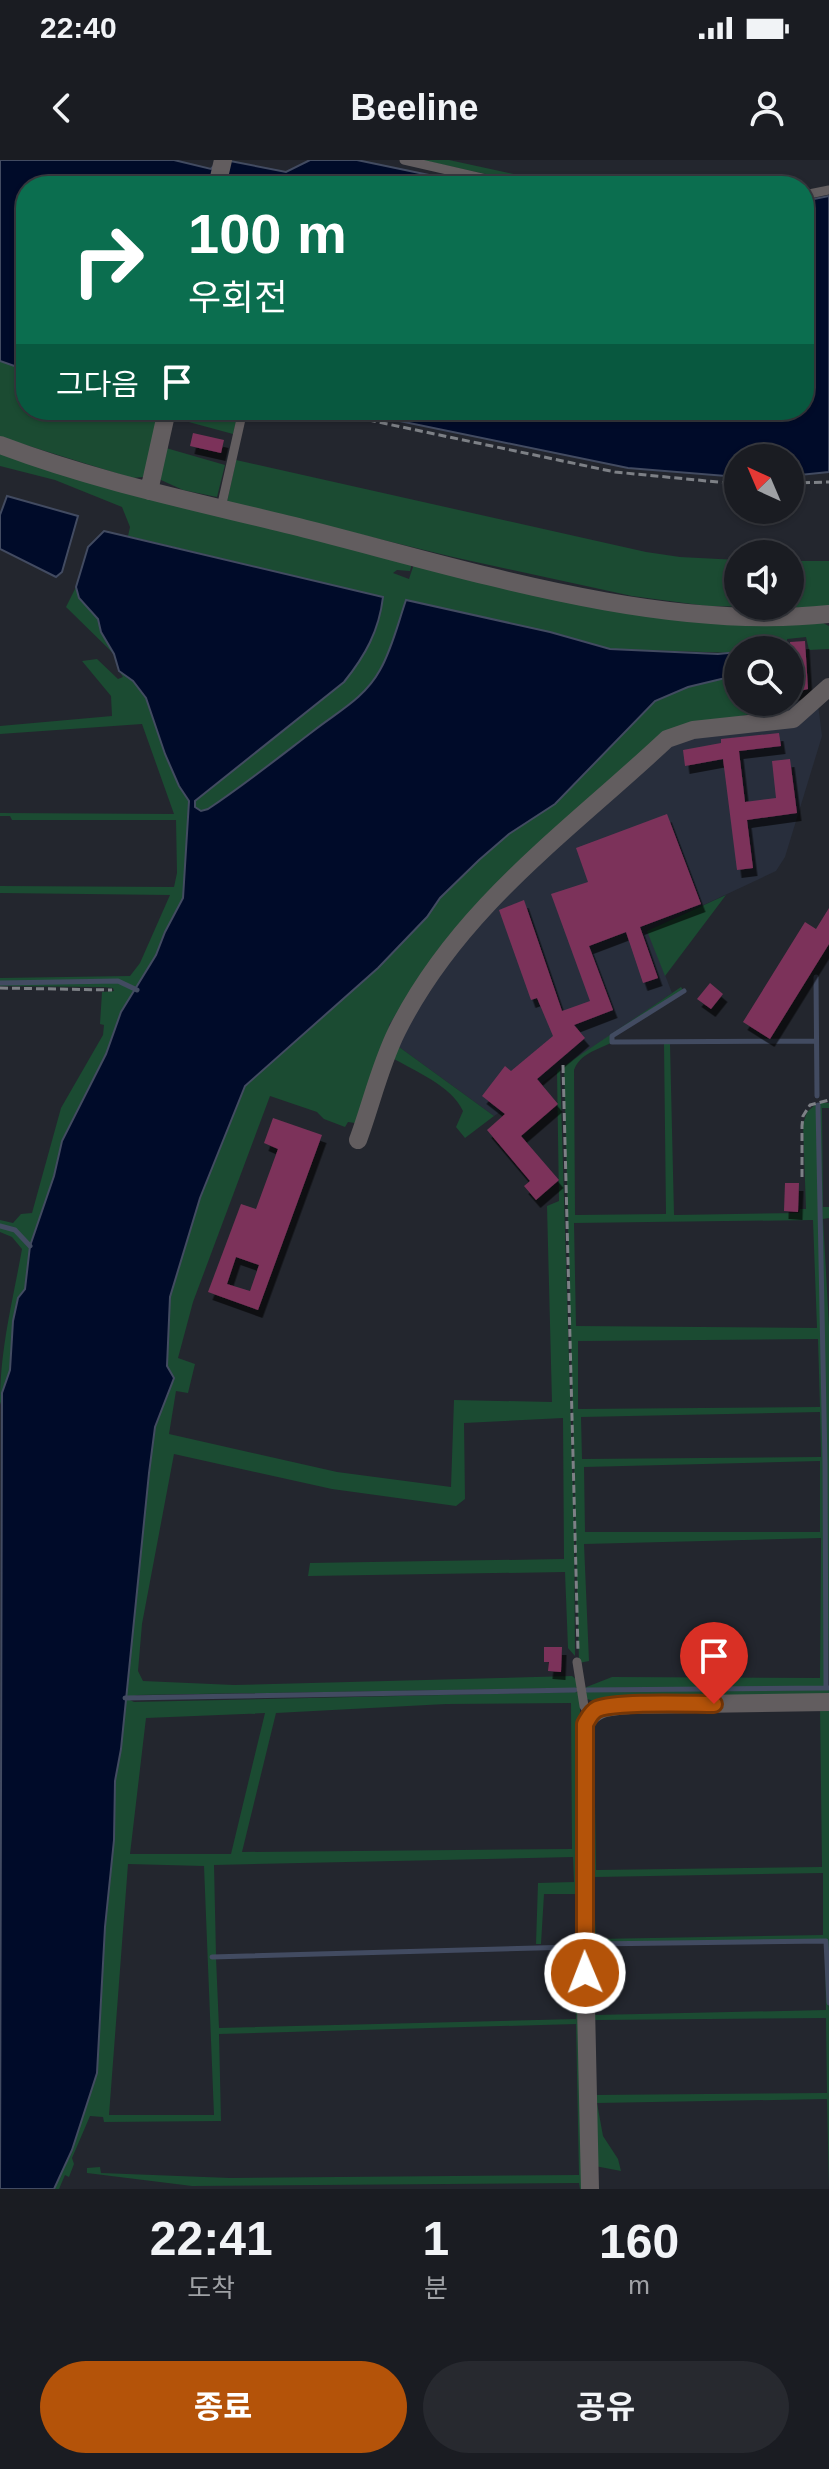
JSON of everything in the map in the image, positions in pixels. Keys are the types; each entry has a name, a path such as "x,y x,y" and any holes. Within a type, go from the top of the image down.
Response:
{"street":[{"path":"149,491 165,420"},
{"path":"6,449 149,491 620,603 739,616 829,614"},
{"path":"358,1140 396,1032 430,976 467,925 520,869 667,739 693,730 793,719 829,687"},
{"path":"590,2189 585,1724 598,1709 630,1705 829,1702"}],"lane":[{"path":"404,160 474,176"},
{"path":"221,508 241,420"},
{"path":"577,1662 584,1706 590,1715"}],"path":[{"path":"368,420 615,472 724,483"},
{"path":"804,483 829,482"},
{"path":"0,988 112,990"},
{"path":"563,1065 577,1662"},
{"path":"802,1177 803,1116 810,1105 829,1100"}],"shaded area":[{"path":"817,696 822,736 785,857 776,871 648,931 672,993 494,1116 388,1039 388,1025 440,947 657,740 743,716 804,716 804,701"}],"green space":[{"path":"421,160 449,160 523,176 495,176"},
{"path":"0,361 16,367 16,420 165,420 143,477 132,478 0,437"},
{"path":"185,420 236,420 233,434"},
{"path":"166,448 225,465 217,497 183,490 161,480"},
{"path":"0,454 412,563 410,571 397,570 393,573 409,579 414,564 510,586 724,610 724,620 819,621 829,626 829,649 809,650 804,636 724,636 724,653 610,649 550,632 406,600 384,662 366,689 248,781 208,810 201,811 195,807 195,801 344,682 369,642 383,597 128,536 130,527 122,507 55,480 0,466"},
{"path":"236,460 646,552 724,559 724,606 632,596 453,557 227,502"},
{"path":"804,561 829,561 829,608 804,608"},
{"path":"76,587 79,598 99,619 101,632 114,654 66,607"},
{"path":"97,659 118,679 123,677 119,671 133,681 146,698 165,754 189,802 183,898 156,955 121,1012 106,1054 62,1141 54,1176 30,1246 25,1289 18,1298 13,1321 10,1370 0,1405 4,1345 22,1249 12,1237 0,1232 0,1226 10,1228 29,1244 15,1229 0,1225 0,1220 13,1223 21,1214 32,1213 61,1108 103,1035 104,1025 100,1024 102,992 114,991 113,988 103,987 0,986 0,978 130,976 140,963 170,895 0,893 0,886 174,887 177,873 176,820 12,820 10,816 0,816 0,813 174,814 142,724 0,734 0,726 112,716 111,696 82,661"},
{"path":"724,678 724,716 741,716 688,727 440,947 389,1025 388,1039 355,1123 348,1122 345,1127 324,1119 317,1112 270,1096 193,1302 178,1358 195,1364 188,1393 176,1391 169,1434 337,1472 451,1487 454,1400 552,1402 547,1206 559,1201 557,1071 560,1068 575,1656 568,1648 565,1572 308,1576 310,1563 564,1559 563,1418 464,1423 465,1499 456,1506 332,1489 174,1454 142,1624 138,1671 143,1681 234,1685 572,1676 577,1680 577,1688 138,1695 126,1698 155,1427 174,1379 167,1366 170,1297 200,1198 245,1086 378,968 427,917 440,898 479,860 509,834 555,804 655,701 688,687"},
{"path":"726,895 665,976 647,931"},
{"path":"681,987 683,990 611,1036 611,1043 584,1056 574,1070 575,1215 666,1214 664,1044 670,1044 674,1215 799,1213 800,1209 806,1209 803,1124 807,1112 816,1104 824,1410 826,1687 584,1688 612,1677 820,1678 821,1538 584,1544 589,1661 579,1663 564,1066","holes":["813,1220 817,1328 576,1326 574,1223","818,1339 820,1407 578,1409 578,1341","820,1412 821,1457 582,1459 581,1417","820,1461 820,1532 585,1532 584,1467"]},
{"path":"395,1044 494,1116 465,1138 456,1127 463,1111 457,1102 431,1080 391,1057"},
{"path":"819,1103 829,1103 829,1108 822,1108 823,1207 829,1207 829,1218 823,1219 829,1326 829,1686"},
{"path":"829,1690 829,1700 597,1702 587,1699 585,1691"},
{"path":"577,1692 580,1696 580,1894 544,1894 541,1944 536,1944 538,1883 574,1882 573,1857 214,1865 216,1955 212,1957 216,1958 219,2028 576,2019 575,1949 581,1949 587,2189 580,2189 579,2183 192,2186 87,2173 87,2168 100,2167 101,2173 230,2178 579,2175 576,2024 219,2034 221,2121 104,2122 103,2117 90,2116 72,2158 74,2164 69,2177 65,2175 59,2189 54,2189 72,2150 97,2073 105,1927 114,1840 115,1781 126,1698 134,1702","holes":["571,1703 572,1849 242,1852 276,1713 446,1704","265,1713 231,1854 130,1854 146,1718","128,1864 204,1866 214,2115 109,2115"]},
{"path":"829,1705 829,1982 826,1941 594,1943 595,2015 826,2010 825,1942 829,2011 829,2189 827,2099 597,2103 603,2136 618,2159 621,2171 595,2166 589,1921 595,1920 596,1939 823,1935 823,1873 595,1877 593,1915 594,1736 596,1870 822,1867 820,1706","holes":["826,2018 827,2093 595,2095 595,2020"]}],"water":[{"path":"0,160 174,160 211,169 219,160 225,160 286,172 310,160 357,160 434,176 16,176 16,367 0,361"},
{"path":"829,196 829,472 804,475 804,444 724,444 724,476 628,468 395,420 814,420 814,199"},
{"path":"7,496 78,516 62,572 56,577 0,549 0,515"},
{"path":"104,531 383,597 370,642 344,682 195,801 195,807 201,811 248,781 366,689 384,662 406,600 550,632 610,649 724,653 724,678 688,687 655,701 555,804 509,834 479,860 440,898 427,917 378,968 245,1086 200,1198 170,1297 167,1366 174,1378 155,1427 149,1473 121,1749 115,1781 114,1840 105,1927 97,2073 72,2150 54,2189 0,2189 2,1393 10,1370 13,1321 18,1298 25,1289 30,1246 54,1176 62,1141 106,1054 121,1012 156,955 183,898 189,801 165,754 146,698 133,681 119,671 98,619 79,598 76,587 88,547"}],"building":[{"path":"193,433 224,440 221,453 190,446"},
{"path":"804,641 808,689 804,690"},
{"path":"779,733 781,746 739,751 745,802 776,798 772,761 790,759 797,813 747,820 753,868 737,870 723,759 685,766 683,750 721,743 721,739"},
{"path":"667,814 701,904 640,927 658,978 643,983 626,932 589,946 613,1010 574,1025 585,1038 537,1079 558,1104 521,1136 559,1180 536,1200 524,1186 530,1181 487,1130 505,1114 482,1096 505,1066 511,1071 553,1036 537,998 531,1000 499,910 524,900 562,1011 590,1001 551,894 588,882 576,848"},
{"path":"829,908 829,944 770,1039 743,1022 805,922 816,929"},
{"path":"710,983 723,994 711,1009 697,999"},
{"path":"273,1118 322,1135 258,1310 208,1292 241,1204 256,1209 278,1149 264,1143","holes":["236,1257 259,1265 250,1291 227,1284"]},
{"path":"785,1183 799,1183 798,1212 784,1211"},
{"path":"544,1647 562,1647 561,1672 548,1671 549,1662 544,1662"}],"waterway":[{"path":"816,977 817,1096"},
{"path":"0,983 118,981 137,990"},
{"path":"684,991 612,1036 612,1042 815,1041"},
{"path":"818,1105 826,1688"},
{"path":"0,1226 15,1230 30,1246"},
{"path":"587,1690 828,1688"},
{"path":"125,1698 575,1690"},
{"path":"592,1944 826,1941 829,2003"},
{"path":"212,1957 575,1947"}],"route":[{"path":"585,1973 585,1724 598,1709 630,1705 714,1704"}]}
